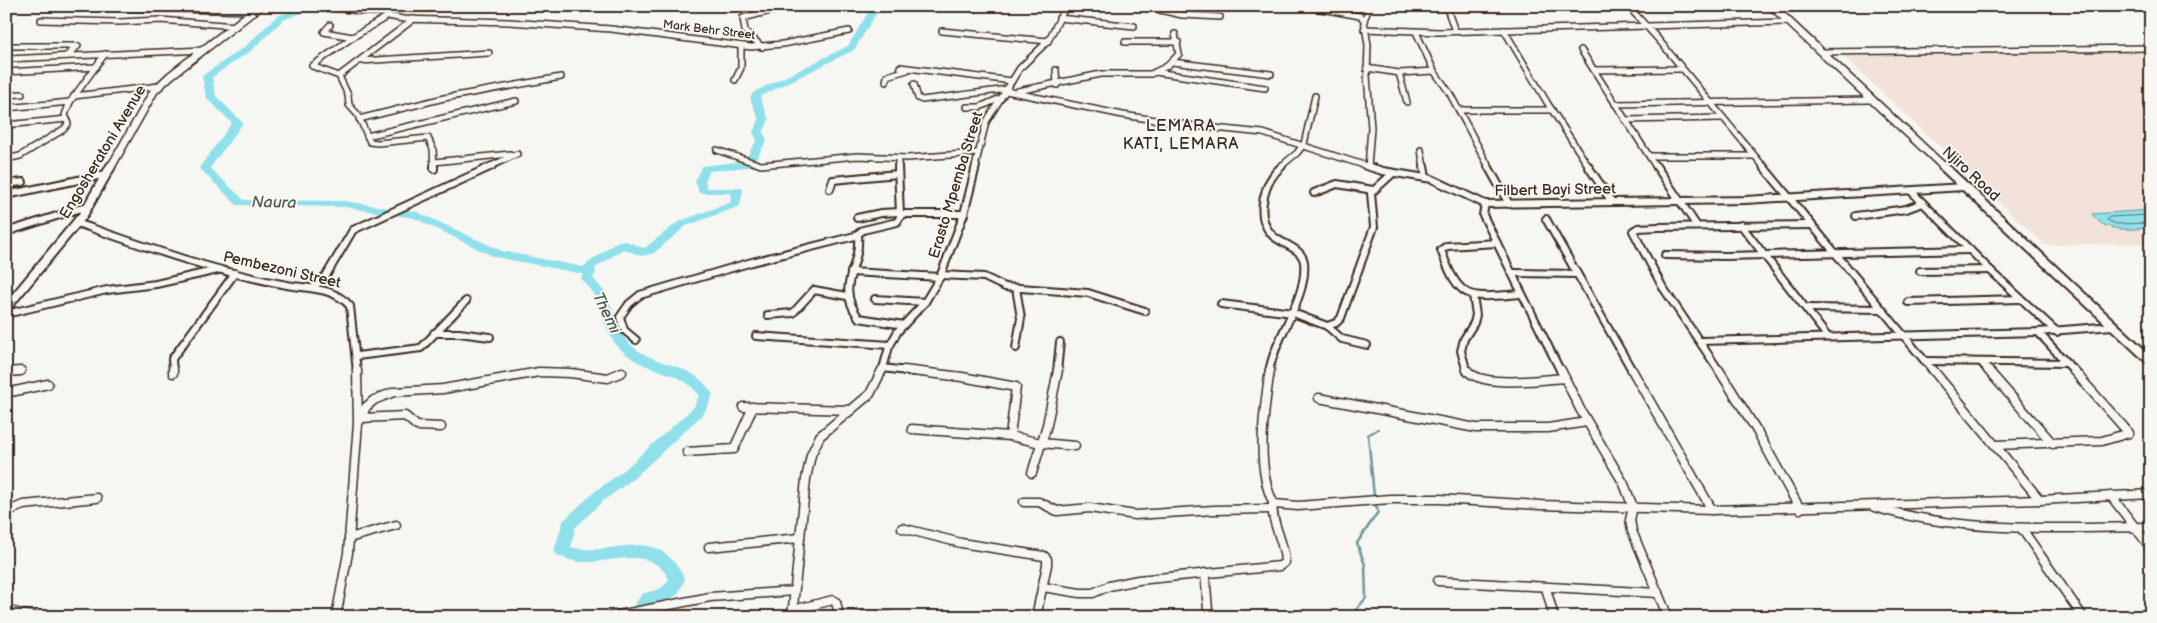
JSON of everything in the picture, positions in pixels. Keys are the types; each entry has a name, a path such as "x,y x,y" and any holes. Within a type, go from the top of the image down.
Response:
{"street":[{"path":"54,6 258,9"},
{"name":"Mark Behr Street","path":"323,6 414,19 509,22 611,29 740,46 762,46 848,31"},
{"path":"314,288 327,274 353,230 517,154 434,165 432,145 428,138 373,143 367,136 358,115 349,105 348,95 339,76 312,66 387,15 409,6"},
{"path":"762,46 746,33 742,22 743,18 790,6"},
{"name":"Erasto Mpemba Street","path":"792,614 809,466 815,442 870,394 883,368 890,345 904,325 925,302 941,276 964,214 986,122 999,99 1008,91 1022,64 1048,41 1066,6"},
{"path":"1161,6 1160,10 1173,13 1197,17 1220,17"},
{"path":"1305,6 1360,16 1364,20"},
{"path":"1368,167 1371,118 1367,68 1368,44 1364,20 1370,6"},
{"path":"1446,6 1455,31"},
{"path":"1628,6 2040,500"},
{"name":"Njiro Road","path":"1772,6 2151,361"},
{"name":"Engosheratoni Avenue","path":"6,308 9,302 78,223 148,101 159,86 258,9"},
{"path":"1059,18 1134,26"},
{"path":"339,76 414,19"},
{"path":"41,20 160,20 236,26"},
{"path":"1364,29 1416,32 1648,28 1788,22"},
{"path":"330,25 324,32 353,37"},
{"path":"1504,30 1552,110 1612,202"},
{"path":"942,31 1048,41"},
{"path":"1416,32 1434,71 1459,110 1509,204"},
{"path":"914,84 918,98 922,100 1057,85 1102,74 1142,75 1155,72 1172,62 1179,54 1175,34"},
{"path":"1125,42 1178,42"},
{"path":"6,46 78,46 66,56"},
{"path":"735,80 741,68 740,46"},
{"path":"1821,52 2151,48"},
{"path":"6,59 205,50"},
{"path":"1581,50 1625,120 1697,226"},
{"path":"360,61 489,53"},
{"path":"6,159 17,157 60,132 66,126 68,121 66,119 66,109 105,54"},
{"path":"1172,62 1271,74"},
{"path":"6,72 96,67"},
{"path":"900,67 1012,81"},
{"path":"1367,68 1399,73 1434,71"},
{"path":"886,82 887,76 910,69"},
{"path":"1594,70 1682,69"},
{"path":"1056,70 1057,85"},
{"path":"1155,72 1265,88"},
{"path":"1399,73 1407,102"},
{"path":"359,119 444,98 561,77"},
{"path":"74,96 159,86"},
{"path":"1008,91 1123,115 1194,126 1263,133 1392,174 1426,178 1440,182 1485,204"},
{"path":"6,95 22,94"},
{"path":"1043,587 1080,593 1093,593 1109,586 1138,580 1283,564 1286,556 1284,544 1268,491 1264,417 1267,384 1274,354 1293,313 1299,292 1303,259 1300,254 1278,241 1268,232 1265,222 1264,196 1266,186 1277,170 1303,146 1315,96"},
{"path":"967,107 988,105 999,99"},
{"path":"367,136 516,100"},
{"path":"1615,104 1871,100"},
{"path":"6,108 70,102"},
{"path":"1459,110 1552,110"},
{"path":"1625,120 1722,118"},
{"path":"6,125 66,119"},
{"path":"717,150 761,165 857,156 898,158 978,153"},
{"path":"1422,150 1426,178"},
{"path":"1650,156 1754,156"},
{"path":"636,340 624,330 620,317 629,304 640,294 752,262 858,235 869,229 897,222 900,213 898,158"},
{"path":"6,195 107,174"},
{"path":"830,189 833,180 898,174"},
{"path":"1327,326 1336,323 1341,318 1366,254 1374,227 1370,198 1373,190 1392,174"},
{"path":"6,184 22,182"},
{"path":"1314,193 1337,184 1373,190"},
{"name":"Filbert Bayi Street","path":"1668,617 1632,531 1630,520 1633,507 1630,496 1618,472 1587,422 1521,294 1483,215 1485,204 1680,202 1790,198 1964,186"},
{"path":"1910,191 1990,270 2057,332"},
{"path":"1856,216 1867,213 1906,210 1923,203"},
{"path":"6,232 88,206"},
{"path":"857,218 881,213 964,214"},
{"path":"1546,219 1712,510"},
{"name":"Pembezoni Street","path":"78,223 249,278 314,288 345,298 350,306 357,356 360,420 349,538 336,617"},
{"path":"1741,225 1827,336"},
{"path":"1800,508 1763,441 1701,340 1662,286 1633,231 1642,228 1697,226 1811,225"},
{"path":"858,235 860,243 851,272 847,296 859,318 904,325"},
{"path":"1497,243 1442,247 1441,250 1455,283 1463,292 1473,295 1521,294"},
{"path":"1665,255 1970,250"},
{"path":"6,314 108,290 156,284 219,269"},
{"path":"1920,271 1990,270"},
{"path":"851,272 984,277 1000,286 1088,293 1145,311"},
{"path":"172,373 172,359 235,273"},
{"path":"1512,274 1577,274"},
{"path":"1016,288 1022,310 1016,348"},
{"path":"768,315 793,313 814,290 847,296"},
{"path":"1473,295 1476,315 1474,323 1464,339 1461,351 1466,367 1471,375 1484,380 1499,381 1565,378"},
{"path":"1908,302 2020,298"},
{"path":"875,299 925,302"},
{"path":"357,356 416,350 426,344 434,333 466,301"},
{"path":"1221,304 1293,313 1327,326 1342,339 1367,345"},
{"path":"1807,308 1882,309"},
{"path":"1701,340 2057,332 2113,326"},
{"path":"1996,445 2102,441 2128,435 2129,431 2038,332"},
{"path":"434,333 459,333 490,337"},
{"path":"756,336 890,345"},
{"path":"1032,473 1053,406 1060,342"},
{"path":"1925,361 2066,363"},
{"path":"1982,362 2053,444"},
{"path":"883,368 962,377 1016,387 1010,436"},
{"path":"6,372 21,371"},
{"path":"441,427 417,426 406,416 360,420 366,407 374,400 379,396 394,392 443,389 539,372 570,372 608,378 622,372"},
{"path":"6,393 48,384"},
{"path":"1319,398 1476,428 1548,428 1587,422"},
{"path":"743,407 851,410"},
{"path":"687,452 734,449 753,407"},
{"path":"912,429 1010,436 1075,446"},
{"path":"1024,502 1039,502 1057,511 1094,509 1135,515 1390,499 1439,499 1671,510 1712,510 2040,500 2151,494"},
{"path":"2111,496 2151,548"},
{"path":"6,512 22,505 97,498"},
{"path":"1866,505 1926,520 1973,526 2022,529 2151,527"},
{"path":"349,538 396,525"},
{"path":"902,528 962,543 1044,556 1047,559 1047,566 1036,617"},
{"path":"2022,529 2083,617"},
{"path":"709,547 800,538"},
{"path":"1205,573 1208,610 1206,617"},
{"path":"1438,581 1658,593"},
{"path":"1546,588 1554,617"},
{"path":"609,617 710,597 794,591"},
{"path":"792,614 833,600 836,602 840,615 843,616 890,617"},
{"path":"6,610 35,617"}],"shaded area":[{"path":"1451,6 1485,6 1489,13 1454,13"},
{"path":"2151,50 2151,243 2045,245 1843,56"}],"water":[{"path":"2151,210 2151,228 2118,229 2104,225 2092,214"}],"waterway":[{"name":"Themi","path":"590,272 589,267 622,244 642,252 650,250 682,224 736,204 737,190 703,191 700,180 706,168 748,164 762,140 758,132 764,120 755,98 757,94 851,48 877,6"},
{"name":"Naura","path":"313,7 280,18 249,48 207,76 211,97 238,123 204,168 241,203 344,204 417,215 499,254 590,272"},
{"name":"Themi","path":"590,272 587,278 600,294 612,327 624,346 651,363 690,378 699,385 706,395 699,410 629,474 598,497 568,525 562,551 586,556 627,552 651,553 661,558 670,566 677,579 672,589 661,597 648,599 634,617"},
{"path":"1374,496 1368,435 1378,429"},
{"path":"1350,617 1366,598 1365,565 1357,543 1378,512 1376,506"}],"district":[{"name":"LEMARA KATI, LEMARA","path":"1181,135"}]}
